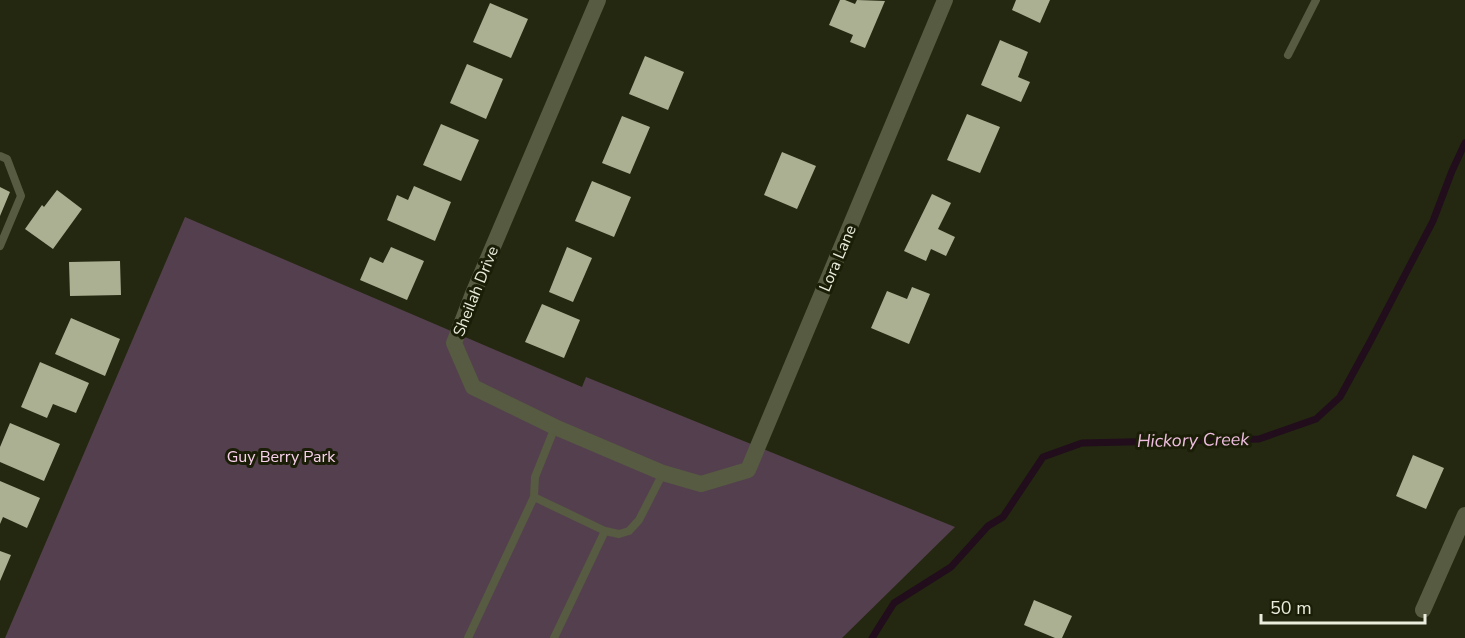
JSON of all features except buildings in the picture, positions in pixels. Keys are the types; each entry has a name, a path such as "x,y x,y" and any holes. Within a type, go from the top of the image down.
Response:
{"street":[{"name":"Sheilah Drive","path":"598,0 454,343 473,387 555,427 663,473 701,484"},
{"name":"Lora Lane","path":"701,484 748,470 945,0"},
{"path":"1423,610 1465,515"}],"lane":[{"path":"1288,55 1316,0"},
{"path":"0,156 7,159 21,196 0,246"},
{"path":"468,638 534,497 535,477 555,427"},
{"path":"534,497 605,531 619,534 629,531 639,520 663,473"},
{"path":"554,638 605,531"}],"green space":[{"name":"Guy Berry Park","path":"185,217 582,387 586,377 955,527 842,638 5,638"}],"waterway":[{"name":"Hickory Creek","path":"872,638 894,603 951,567 988,526 1003,517 1043,457 1082,443 1259,439 1316,419 1340,397 1370,342 1433,221 1465,143"}]}
